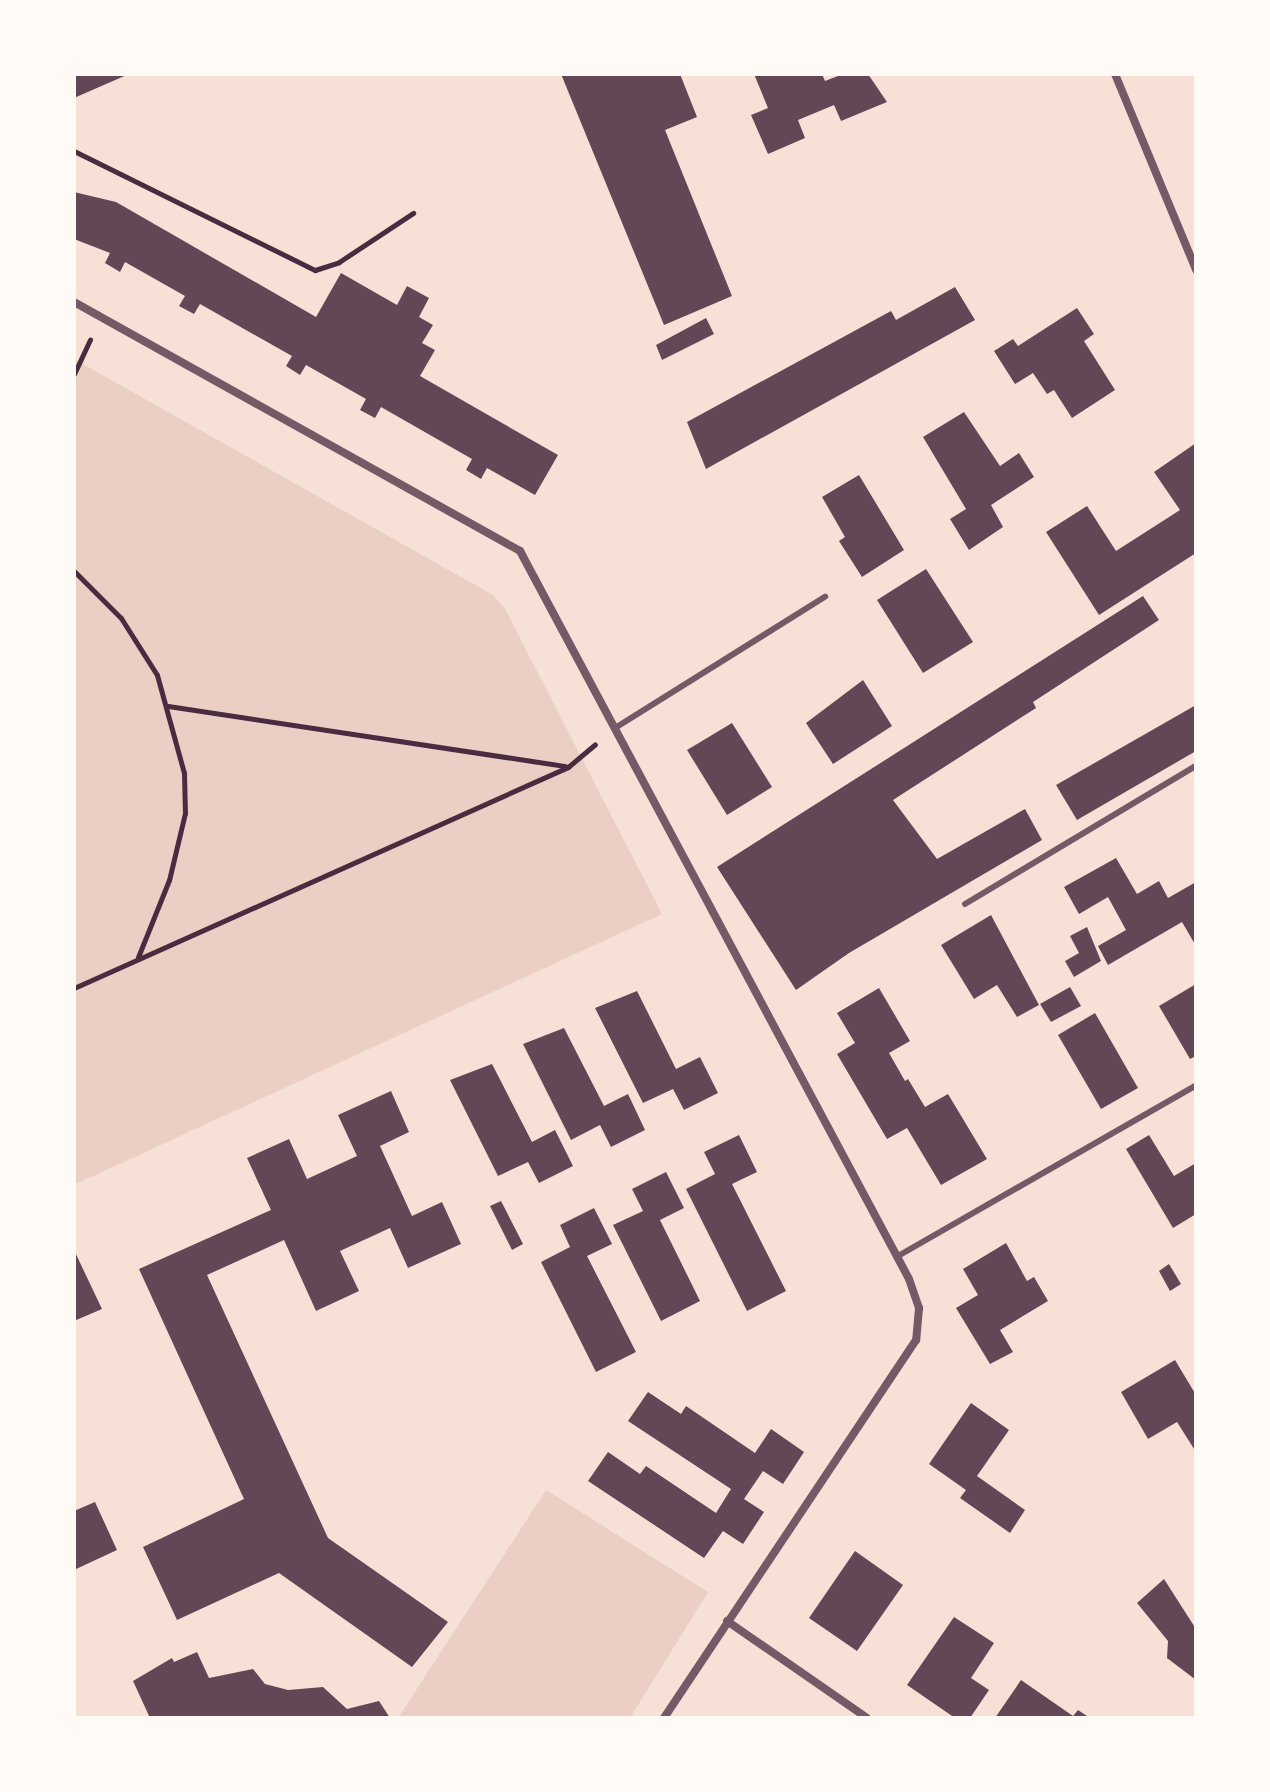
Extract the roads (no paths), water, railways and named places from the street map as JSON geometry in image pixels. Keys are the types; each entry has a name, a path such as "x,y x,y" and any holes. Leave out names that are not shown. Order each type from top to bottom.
{"street":[{"path":"1115,74 1196,270"},
{"path":"74,302 520,551 898,1256 919,1308 916,1340 664,1718"},
{"path":"727,1621 867,1718"}],"lane":[{"path":"615,728 825,597"},
{"path":"965,904 1196,766"},
{"path":"898,1256 1196,1085"}]}
